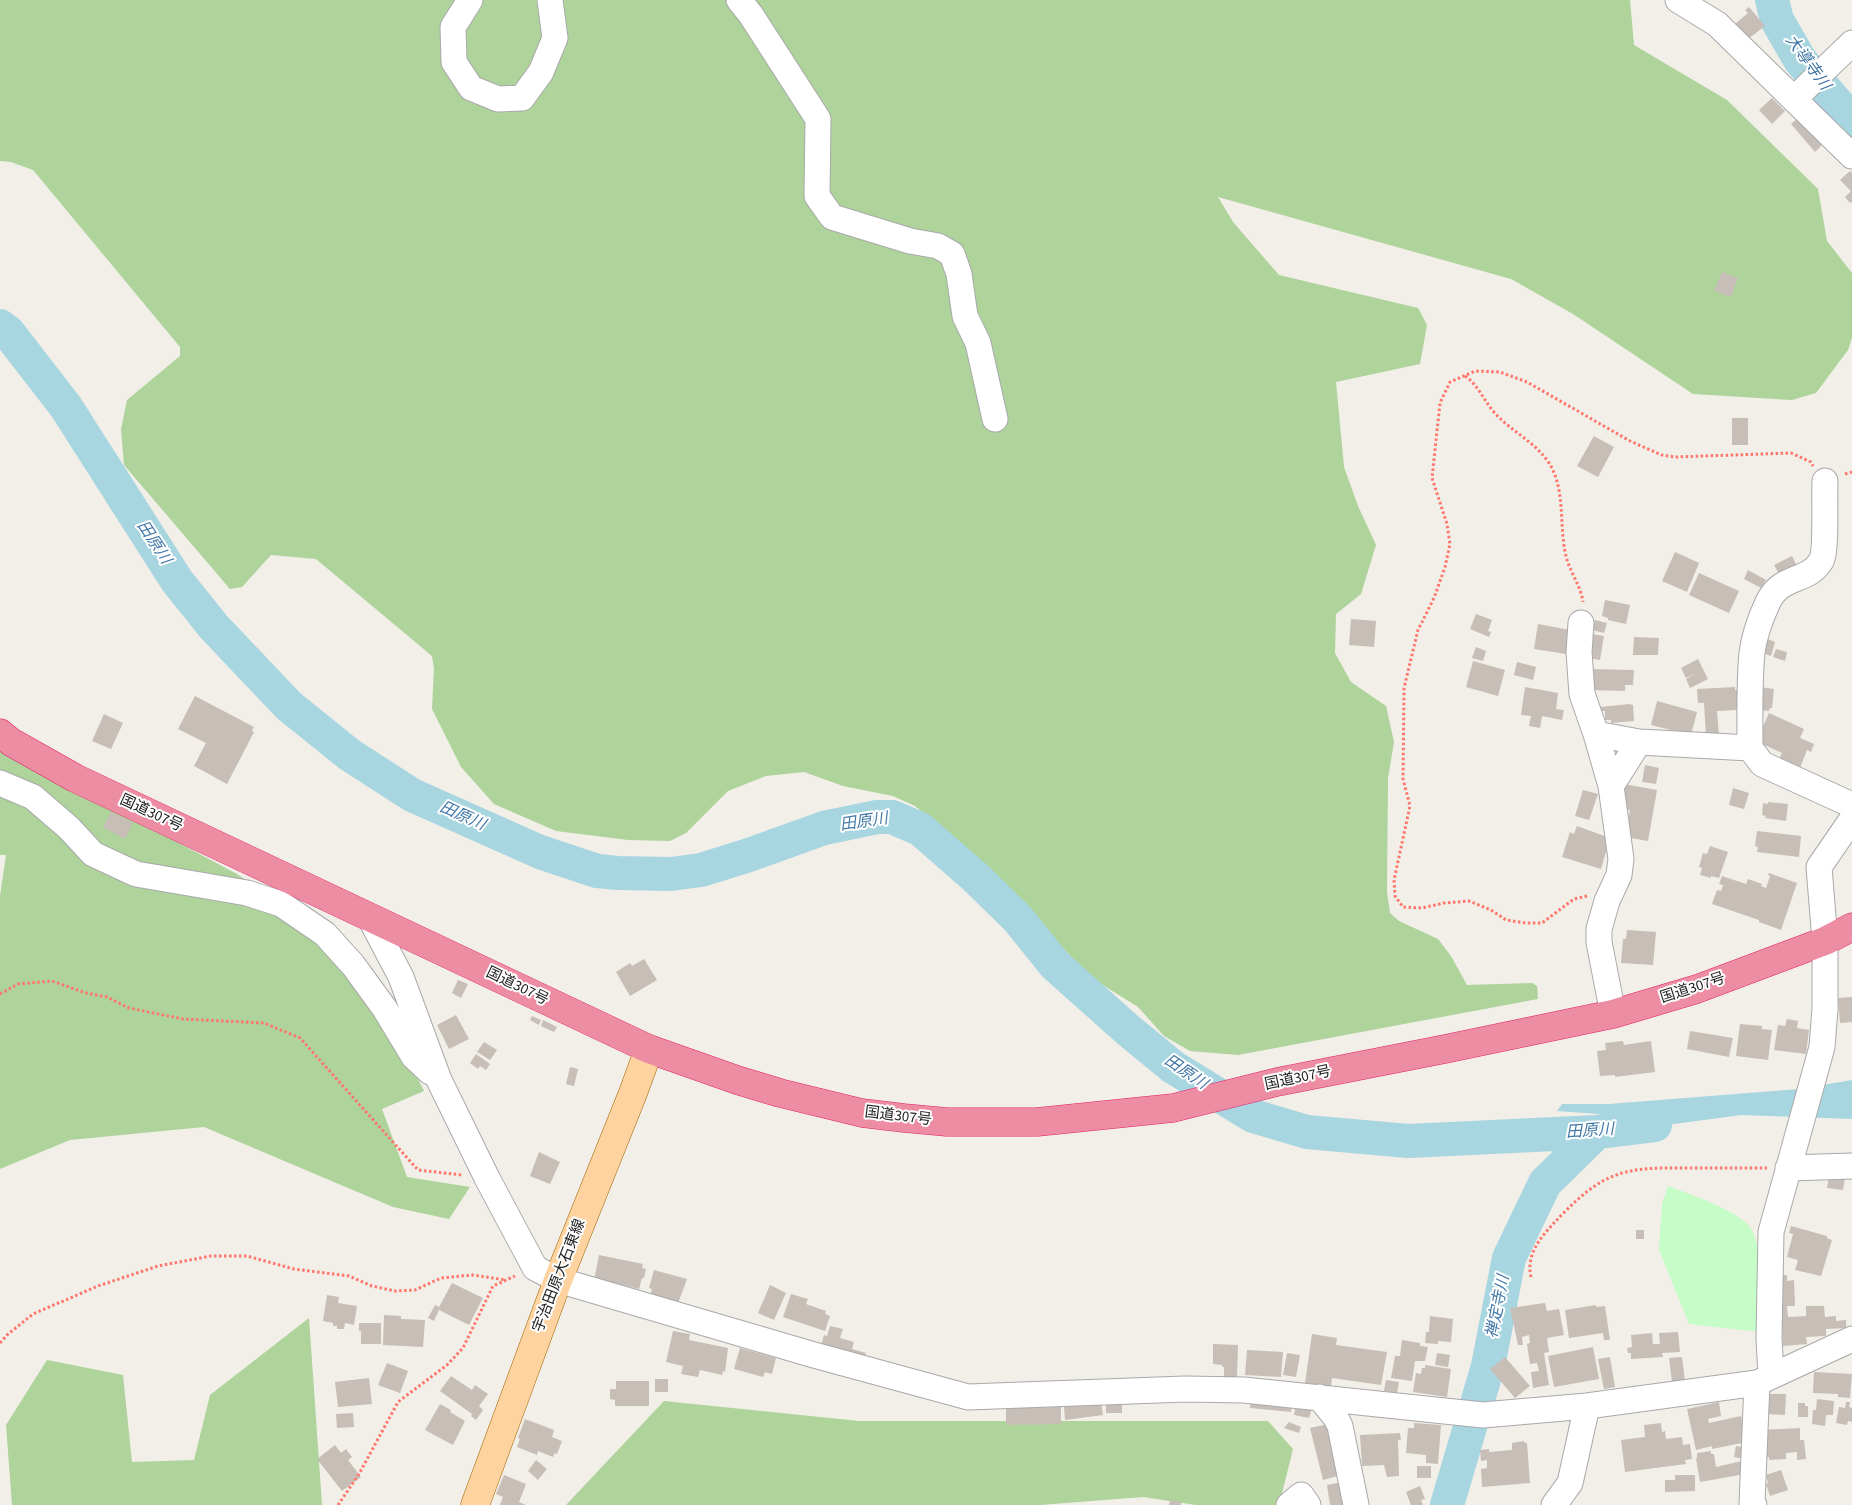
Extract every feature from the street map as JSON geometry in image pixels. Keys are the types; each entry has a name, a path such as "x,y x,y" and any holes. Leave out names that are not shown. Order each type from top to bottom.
{"highway":[{"name":"国道307号","path":"0,733 11,742 75,778 649,1049 780,1093 862,1113 904,1118 947,1122 1028,1122 1173,1108 1277,1082 1455,1048 1613,1014 1697,990 1825,941 1852,927"}],"main road":[{"name":"宇治田原大石東線","path":"475,1505 546,1274 649,1049"}],"street":[{"path":"470,0 453,27 454,62 472,88 498,99 522,98 541,72 555,38 550,0"},
{"path":"739,0 751,15 818,119 817,196 832,217 910,241 938,246 952,254 959,274 965,316 978,343 995,419"},
{"path":"1678,0 1718,24 1798,96 1852,156"},
{"path":"1798,96 1852,43"},
{"path":"1825,481 1825,549 1821,561 1808,574 1777,587 1768,601 1756,634 1752,653 1750,748 1762,764 1852,805"},
{"path":"1581,623 1579,652 1582,694 1611,786 1620,859 1619,875 1607,901 1599,929 1599,942 1613,1014"},
{"path":"1596,734 1639,742 1750,748"},
{"path":"1611,786 1639,742"},
{"path":"0,783 33,797 68,828 93,854 136,874 247,893 264,898 280,904 325,934 353,965 385,1008 414,1057 438,1080"},
{"path":"1754,1505 1752,1503 1769,1338 1771,1232 1822,1047 1825,1009 1825,941 1819,867 1852,819"},
{"path":"370,918 401,977 438,1080 487,1178 546,1274 814,1356 968,1397 1185,1389 1244,1390 1483,1415 1587,1406 1764,1379 1852,1338"},
{"path":"1789,1165 1852,1166"},
{"path":"1814,1356 1852,1360"},
{"path":"1319,1397 1340,1426 1356,1505"},
{"path":"1554,1505 1570,1483 1587,1406"},
{"path":"1289,1505 1302,1495 1308,1505"}],"path":[{"path":"1607,901 1591,896 1574,899 1542,923 1526,923 1506,920 1491,910 1469,901 1444,903 1422,908 1403,907 1395,896 1394,880 1410,806 1403,779 1404,688 1418,630 1434,598 1445,567 1450,544 1447,524 1432,478 1440,403 1450,382 1475,371 1500,372 1527,382 1630,441 1662,455 1675,457 1791,453 1811,462 1825,481"},
{"path":"1464,376 1477,386 1492,410 1531,443 1547,460 1555,476 1567,556 1582,595 1581,623"},
{"path":"0,994 18,984 52,981 86,994 107,997 129,1008 183,1019 264,1023 300,1038 418,1170 487,1178"},
{"path":"1530,1277 1528,1267 1530,1255 1544,1233 1571,1205 1596,1186 1618,1174 1645,1168 1789,1165"},
{"path":"0,1343 33,1314 98,1286 158,1266 211,1256 247,1256 294,1269 349,1276 372,1286 395,1291 416,1290 441,1278 465,1275 506,1280"},
{"path":"338,1505 359,1474 398,1402 447,1365 463,1348 493,1286 506,1280 546,1274"}],"green space":[{"path":"0,0 1630,0 1634,45 1727,100 1818,189 1827,241 1852,273 1852,338 1848,350 1816,393 1792,400 1693,394 1573,314 1511,279 1218,197 1233,222 1279,275 1418,308 1427,325 1420,364 1336,382 1344,467 1358,506 1376,545 1361,594 1336,614 1335,653 1351,682 1386,706 1394,742 1388,778 1387,892 1390,913 1399,921 1438,939 1451,956 1467,985 1532,983 1537,986 1538,999 1238,1055 1190,1051 1164,1036 1138,1007 1090,977 983,862 915,806 893,796 843,786 804,772 766,776 728,791 686,833 670,841 628,840 556,831 494,804 461,767 432,709 434,668 432,656 316,559 271,555 242,587 230,589 124,465 121,429 127,400 180,356 180,347 33,170 11,162 0,161"},
{"path":"0,747 237,874 355,953 424,1091 382,1109 407,1177 470,1187 449,1219 393,1207 204,1127 70,1140 0,1169 0,896 6,855 0,855"},
{"path":"1668,1186 1701,1198 1726,1210 1737,1216 1752,1230 1759,1264 1761,1332 1689,1324 1659,1250 1662,1204"},
{"path":"309,1318 322,1505 12,1505 6,1425 47,1360 123,1375 132,1462 194,1460 210,1395"},
{"path":"664,1401 859,1421 1268,1421 1293,1449 1279,1505 1196,1505 1143,1497 1040,1505 566,1505"}],"water":[{"path":"1852,1080 1852,1119 1742,1115 1666,1125 1593,1150 1618,1122 1613,1115 1557,1111 1562,1104 1609,1104 1799,1089"}],"building":[{"path":"1749,7 1765,26 1748,39 1735,24 1748,13 1745,10"},
{"path":"1772,98 1785,111 1772,124 1759,110"},
{"path":"1798,118 1822,145 1815,152 1791,124"},
{"path":"1850,171 1852,173 1852,202 1850,203 1845,197 1851,191 1840,180"},
{"path":"1722,272 1738,278 1731,297 1714,291"},
{"path":"1732,418 1748,418 1748,445 1732,445"},
{"path":"1594,436 1614,447 1598,477 1577,466"},
{"path":"1675,552 1699,563 1687,592 1662,581"},
{"path":"1792,556 1796,564 1779,574 1774,565"},
{"path":"1748,570 1766,580 1761,588 1744,579"},
{"path":"1699,573 1739,591 1729,613 1689,595"},
{"path":"1605,600 1630,605 1626,624 1608,620 1608,618 1602,616"},
{"path":"1476,614 1492,620 1488,631 1491,632 1489,637 1470,629"},
{"path":"1351,619 1376,621 1374,647 1349,645"},
{"path":"1595,620 1607,623 1604,633 1592,630"},
{"path":"1538,624 1570,630 1566,654 1534,649"},
{"path":"1592,634 1604,636 1600,660 1588,658"},
{"path":"1634,637 1659,638 1658,655 1633,655"},
{"path":"1765,638 1775,642 1771,656 1760,652"},
{"path":"1476,647 1486,651 1483,661 1472,658"},
{"path":"1776,649 1787,652 1785,661 1773,657"},
{"path":"1698,659 1708,679 1690,688 1686,679 1696,673 1686,678 1681,668"},
{"path":"1473,661 1505,670 1498,696 1466,687"},
{"path":"1517,662 1536,667 1533,680 1514,675"},
{"path":"1591,669 1634,670 1633,685 1625,685 1625,691 1590,690"},
{"path":"1525,687 1558,693 1556,709 1564,710 1562,720 1542,716 1540,728 1529,726 1531,716 1521,715"},
{"path":"1735,687 1735,690 1741,689 1742,707 1737,707 1737,710 1717,711 1719,735 1706,736 1704,703 1698,703 1697,689"},
{"path":"1760,687 1774,689 1772,708 1769,711 1760,710"},
{"path":"195,696 254,727 252,731 254,732 227,784 194,766 206,743 178,729"},
{"path":"1657,701 1697,712 1691,735 1651,725"},
{"path":"1633,705 1634,721 1611,723 1611,720 1605,720 1605,711 1601,711 1600,707"},
{"path":"1769,713 1804,729 1800,738 1814,744 1811,752 1807,750 1798,773 1777,764 1782,753 1760,743 1758,738"},
{"path":"104,714 123,723 111,749 92,741"},
{"path":"1645,765 1659,768 1656,784 1642,782"},
{"path":"1624,784 1657,790 1648,841 1625,837 1630,810 1620,808"},
{"path":"1733,788 1749,793 1744,809 1729,805"},
{"path":"1583,790 1598,794 1589,820 1575,816"},
{"path":"1768,802 1788,804 1786,821 1765,818 1766,816 1762,815 1763,803 1768,804"},
{"path":"111,812 133,823 125,839 103,827"},
{"path":"1577,826 1610,838 1601,869 1562,857 1570,832 1574,834"},
{"path":"1757,831 1801,836 1799,857 1757,852 1758,847 1755,846"},
{"path":"1710,846 1728,852 1719,878 1700,875 1702,868 1699,867 1703,853 1707,854"},
{"path":"1769,873 1797,883 1781,930 1759,922 1759,920 1712,904 1717,890 1721,891 1723,885 1719,884 1722,876 1746,884 1748,879 1762,884 1761,886 1766,888 1770,876 1768,875"},
{"path":"1627,930 1656,932 1653,965 1621,963 1623,939 1626,939"},
{"path":"644,959 657,980 630,996 616,972 630,963 632,966"},
{"path":"458,980 468,984 461,998 452,993"},
{"path":"1852,997 1852,1022 1840,1023 1838,998"},
{"path":"456,1015 469,1039 449,1049 437,1025"},
{"path":"532,1016 541,1020 539,1025 530,1020"},
{"path":"1787,1019 1798,1021 1797,1028 1809,1030 1806,1054 1774,1050 1778,1025 1785,1026"},
{"path":"543,1020 557,1027 554,1032 541,1026"},
{"path":"1740,1024 1762,1026 1762,1029 1772,1030 1768,1060 1736,1056"},
{"path":"1690,1031 1733,1038 1729,1057 1687,1049"},
{"path":"1623,1041 1624,1045 1651,1041 1655,1072 1615,1077 1615,1075 1600,1076 1597,1051 1606,1050 1605,1043"},
{"path":"484,1042 497,1050 490,1060 477,1052"},
{"path":"476,1054 490,1064 486,1070 480,1066 478,1069 470,1063"},
{"path":"570,1067 578,1069 574,1086 566,1084"},
{"path":"539,1152 560,1162 550,1184 530,1176"},
{"path":"1829,1176 1845,1178 1843,1190 1827,1188"},
{"path":"1791,1226 1827,1236 1827,1238 1832,1240 1821,1276 1795,1270 1798,1260 1787,1257 1793,1234 1789,1233"},
{"path":"1636,1230 1644,1230 1644,1239 1636,1239"},
{"path":"599,1255 643,1264 642,1268 646,1269 639,1289 615,1283 614,1285 594,1281"},
{"path":"654,1270 687,1279 677,1306 650,1297 652,1289 649,1288"},
{"path":"1779,1275 1787,1275 1787,1281 1794,1280 1795,1306 1787,1306 1788,1317 1806,1316 1806,1306 1824,1306 1825,1317 1836,1316 1836,1321 1846,1320 1846,1328 1826,1329 1826,1336 1806,1337 1807,1344 1783,1346"},
{"path":"452,1283 483,1298 469,1325 439,1310 434,1321 428,1318 435,1305 439,1307"},
{"path":"770,1285 786,1293 774,1320 758,1313"},
{"path":"791,1294 808,1299 806,1304 826,1311 825,1314 830,1316 825,1331 783,1317"},
{"path":"327,1295 339,1297 338,1303 357,1306 354,1325 345,1323 344,1329 337,1329 337,1326 333,1326 333,1323 323,1321"},
{"path":"1545,1303 1547,1311 1559,1309 1564,1335 1547,1338 1549,1352 1544,1353 1549,1385 1533,1388 1531,1372 1539,1371 1537,1363 1530,1364 1527,1344 1530,1343 1529,1335 1522,1337 1523,1345 1518,1345 1510,1308"},
{"path":"1596,1305 1596,1307 1605,1306 1610,1340 1604,1340 1603,1333 1569,1338 1565,1310"},
{"path":"384,1315 401,1316 401,1319 425,1320 423,1347 383,1345"},
{"path":"1430,1316 1453,1319 1451,1342 1425,1343 1426,1332 1429,1332"},
{"path":"359,1323 381,1323 381,1344 361,1344"},
{"path":"830,1326 843,1329 840,1338 854,1342 852,1349 866,1353 864,1358 821,1346 824,1335 827,1336"},
{"path":"673,1331 690,1334 689,1340 728,1348 725,1372 723,1371 722,1375 700,1370 698,1377 681,1374 683,1366 666,1362"},
{"path":"1678,1332 1680,1352 1662,1353 1663,1357 1631,1359 1631,1353 1628,1353 1627,1348 1632,1347 1631,1335 1652,1333 1653,1344 1660,1344 1659,1333"},
{"path":"1312,1334 1337,1338 1336,1345 1387,1352 1381,1385 1332,1378 1331,1387 1305,1383"},
{"path":"1402,1340 1420,1343 1420,1346 1428,1347 1425,1361 1415,1361 1412,1381 1391,1378 1395,1356 1400,1356"},
{"path":"1213,1344 1238,1345 1237,1378 1224,1378 1224,1367 1213,1364"},
{"path":"1593,1347 1599,1379 1554,1387 1548,1356"},
{"path":"740,1348 776,1358 772,1374 765,1372 763,1377 734,1369"},
{"path":"1247,1350 1283,1352 1281,1377 1245,1375"},
{"path":"1287,1353 1300,1355 1296,1377 1283,1375"},
{"path":"1437,1353 1450,1355 1448,1367 1435,1365"},
{"path":"1505,1357 1530,1386 1515,1398 1490,1369"},
{"path":"1610,1357 1615,1387 1604,1389 1598,1359"},
{"path":"1682,1357 1685,1381 1672,1382 1669,1358"},
{"path":"387,1363 408,1371 400,1393 378,1385"},
{"path":"1425,1365 1451,1369 1447,1397 1413,1392 1416,1373 1421,1374 1422,1368 1425,1368"},
{"path":"1814,1372 1852,1374 1850,1398 1838,1397 1838,1394 1813,1393"},
{"path":"451,1376 472,1390 475,1385 488,1394 479,1406 483,1410 476,1420 471,1416 472,1414 440,1391"},
{"path":"369,1378 372,1404 338,1407 335,1382"},
{"path":"655,1379 668,1379 668,1392 655,1392"},
{"path":"1386,1380 1399,1382 1397,1393 1384,1391"},
{"path":"616,1381 649,1381 649,1406 615,1406 615,1400 610,1399 610,1389 616,1389"},
{"path":"1767,1394 1786,1394 1785,1415 1766,1414"},
{"path":"1817,1399 1834,1401 1833,1415 1826,1415 1825,1426 1812,1424 1813,1410 1816,1410"},
{"path":"1251,1400 1292,1404 1291,1412 1250,1408"},
{"path":"1101,1402 1103,1415 1065,1420 1064,1407"},
{"path":"1719,1402 1721,1416 1708,1419 1709,1423 1741,1416 1747,1442 1696,1450 1687,1409"},
{"path":"1846,1402 1850,1402 1849,1407 1852,1408 1852,1422 1848,1421 1847,1425 1836,1423 1839,1407 1845,1408"},
{"path":"1798,1403 1805,1403 1805,1406 1808,1406 1808,1417 1798,1417"},
{"path":"440,1404 465,1421 453,1445 425,1430"},
{"path":"1106,1404 1122,1404 1122,1413 1106,1413"},
{"path":"1296,1405 1312,1408 1309,1418 1294,1415"},
{"path":"1061,1407 1061,1424 1006,1425 1006,1408"},
{"path":"353,1413 354,1427 337,1428 336,1414"},
{"path":"525,1419 554,1430 552,1437 562,1441 557,1454 555,1453 553,1457 538,1451 537,1455 517,1447 520,1439 518,1438"},
{"path":"1289,1422 1301,1427 1299,1433 1284,1428"},
{"path":"1414,1423 1441,1425 1438,1464 1426,1463 1426,1455 1406,1453 1408,1428 1414,1428"},
{"path":"1661,1423 1662,1432 1665,1431 1666,1439 1682,1437 1683,1445 1690,1444 1692,1459 1685,1460 1686,1464 1625,1472 1621,1440 1645,1437 1644,1425"},
{"path":"1328,1424 1341,1475 1323,1480 1310,1428"},
{"path":"1800,1428 1800,1440 1804,1440 1806,1459 1797,1460 1797,1452 1786,1453 1786,1459 1769,1460 1769,1457 1764,1457 1762,1430"},
{"path":"1400,1433 1401,1440 1398,1440 1399,1476 1387,1477 1384,1465 1362,1466 1360,1435"},
{"path":"1524,1441 1527,1443 1530,1483 1482,1487 1481,1469 1487,1468 1487,1460 1481,1461 1480,1450 1489,1449 1489,1452 1512,1450 1512,1443"},
{"path":"335,1445 341,1453 346,1449 352,1457 348,1460 361,1477 342,1491 317,1459"},
{"path":"1736,1446 1747,1448 1745,1459 1734,1457"},
{"path":"1711,1451 1711,1454 1714,1454 1716,1467 1742,1461 1745,1474 1700,1482 1696,1458 1697,1453"},
{"path":"536,1460 547,1469 538,1480 528,1471"},
{"path":"1417,1466 1431,1466 1431,1478 1417,1478"},
{"path":"1781,1470 1788,1490 1770,1496 1766,1484 1768,1483 1766,1475"},
{"path":"504,1475 526,1484 519,1502 526,1505 500,1505 503,1497 496,1494"},
{"path":"1675,1475 1695,1475 1695,1491 1665,1492 1665,1480 1675,1480"},
{"path":"1342,1482 1346,1505 1330,1505 1327,1485"},
{"path":"1420,1486 1425,1499 1421,1500 1423,1505 1411,1505 1406,1492"},
{"path":"1170,1500 1181,1502 1181,1505 1169,1505"}],"waterway":[{"name":"大導寺川","path":"1772,0 1777,20 1800,60 1852,121"},
{"name":"田原川","path":"0,326 8,332 66,407 177,581 214,627 289,706 350,755 412,795 540,852 597,871 618,873 671,874 701,870 824,828 877,817 892,817 920,829 975,877 1018,919 1055,965 1128,1030 1173,1067 1253,1116 1307,1132 1408,1141 1597,1132 1655,1125"},
{"name":"禅定寺川","path":"1447,1505 1488,1366 1509,1258 1545,1183 1597,1132"}]}
